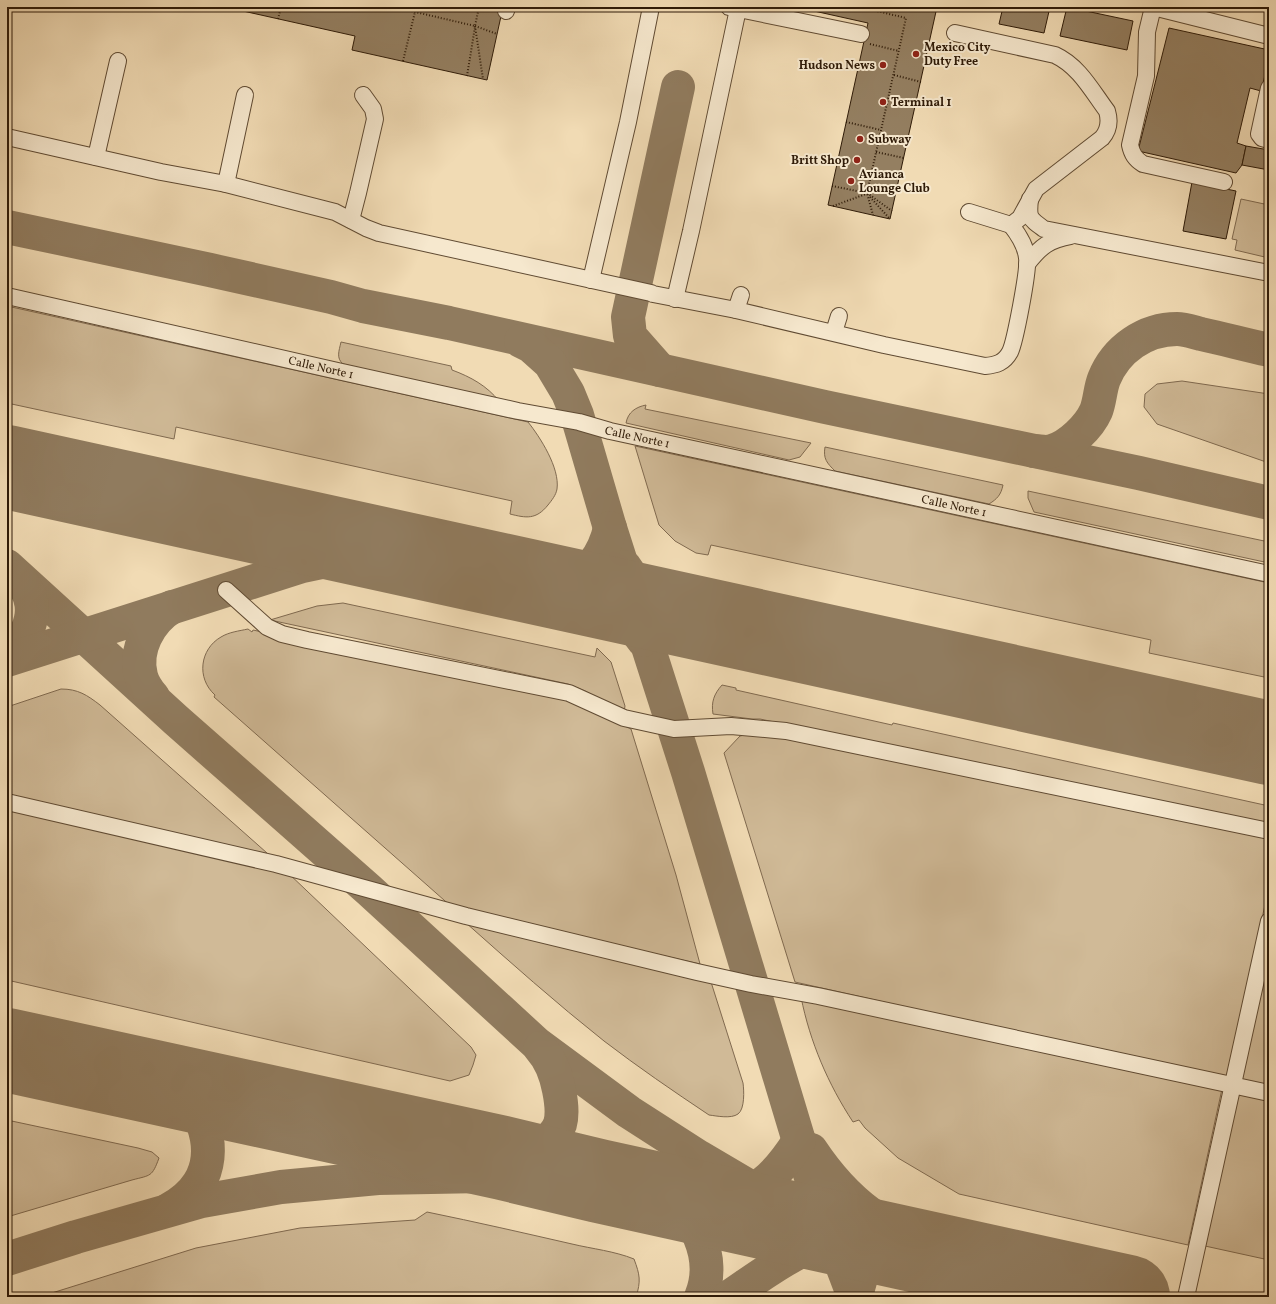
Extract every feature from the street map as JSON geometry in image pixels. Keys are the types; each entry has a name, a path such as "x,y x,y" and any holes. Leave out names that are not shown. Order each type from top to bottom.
{"street":[{"path":"591,280 628,122 651,7"},
{"path":"1224,182 1143,164 1138,161 1132,152 1130,145 1146,76 1147,32 1153,7 1269,36"},
{"path":"675,299 691,231 733,8 862,38"},
{"path":"955,33 1055,56 1066,60 1076,68 1108,111 1109,125 1106,134 1036,189 1020,218 1011,225"},
{"path":"96,157 118,61"},
{"path":"1269,88 1260,134 1262,138 1269,140"},
{"path":"226,184 245,95"},
{"path":"351,220 375,119 373,109 363,95"},
{"path":"7,137 161,172 226,184 335,212 366,228 379,232 675,299 739,302 834,332 919,353 985,366 997,365 1010,351 1020,308 1027,264 1027,254 1011,225 969,212"},
{"path":"1030,199 1028,213 1032,221 1044,229 1269,273"},
{"path":"1027,264 1048,243 1055,239 1074,235"},
{"name":"Calle Norte 1","path":"7,296 518,411 579,422 610,431 1269,574"},
{"path":"834,332 839,316"},
{"path":"226,590 267,627 282,634 569,693 624,718 674,729 731,726 786,731 1269,831"},
{"path":"7,802 276,864 466,916 697,972 751,984 818,996 1269,1093"},
{"path":"1186,1297 1269,921"}],"path":[{"path":"278,19 281,7"},
{"path":"394,7 475,26 497,34"},
{"path":"466,76 479,7"},
{"path":"860,7 906,18 867,194 873,215"},
{"path":"403,61 415,12"},
{"path":"475,26 483,80"},
{"path":"862,38 899,51"},
{"path":"894,75 921,82"},
{"path":"846,122 881,130"},
{"path":"876,152 904,158"},
{"path":"832,186 867,194 892,211"},
{"path":"833,206 867,194"},
{"path":"867,194 890,219"}],"shaded area":[{"path":"1241,199 1269,205 1269,258 1235,250 1237,240 1232,239"},
{"path":"7,306 528,422 548,453 555,472 557,489 554,497 544,510 530,517 526,517 510,514 512,501 176,427 174,439 7,403"},
{"path":"341,342 451,366 452,370 484,386 499,401 343,364 339,359"},
{"path":"1182,381 1269,394 1269,463 1157,424 1144,407 1145,394 1157,384"},
{"path":"646,405 645,409 811,443 800,457 789,460 626,423 633,411"},
{"path":"635,446 1269,583 1269,678 1149,653 1151,640 711,545 708,555 696,553 675,541 659,525"},
{"path":"825,447 1003,485 998,496 989,504 835,471 826,460"},
{"path":"1028,491 1269,542 1269,563 1034,512 1028,498"},
{"path":"343,603 595,657 597,648 611,662 625,706 624,712 585,691 568,684 270,620 317,606"},
{"path":"248,629 252,632 253,630 572,700 631,729 676,875 700,964 453,908 214,697 215,695 209,688 203,672 205,656 214,642 224,635"},
{"path":"722,685 736,688 736,690 892,725 893,723 1269,806 1269,826 760,719 713,714 712,706 714,698"},
{"path":"61,689 82,693 100,705 267,853 257,855 7,795 7,707"},
{"path":"749,734 776,736 1269,837 1269,887 1226,1079 795,982 724,753 740,736"},
{"path":"7,806 286,871 471,1047 476,1055 469,1075 450,1081 7,980"},
{"path":"465,922 711,982 743,1083 744,1099 740,1112 735,1116 724,1117 709,1115 669,1088 586,1027"},
{"path":"1269,950 1269,1087 1240,1080"},
{"path":"801,997 1222,1089 1188,1245 959,1194 898,1158 865,1128 859,1120 853,1122 844,1108 821,1062 809,1030"},
{"path":"1238,1092 1269,1098 1269,1260 1205,1246"},
{"path":"7,1120 138,1148 152,1152 159,1158 152,1172 147,1176 7,1217"},
{"path":"427,1212 611,1252 634,1259 638,1269 639,1278 639,1287 636,1297 39,1297 196,1248 300,1228 415,1220"}],"building":[{"path":"225,7 503,7 487,80 352,50 355,36"},
{"name":"Terminal 1","path":"796,7 937,7 890,219 828,205 868,23"},
{"path":"1003,7 1050,7 1044,33 999,24"},
{"path":"1067,7 1133,21 1127,50 1060,36"},
{"path":"1169,28 1269,50 1268,63 1261,91 1250,88 1237,143 1246,146 1242,165 1236,173 1138,151"},
{"path":"1246,146 1269,150 1269,170 1242,165"},
{"path":"1192,182 1236,191 1226,239 1183,231"}],"taxiway":[{"path":"660,370 630,336 628,317 678,87"},
{"path":"7,227 210,270 331,297 363,306 449,323 825,407 1139,473 1269,503"},
{"path":"1034,451 1047,452 1058,449 1078,435 1089,423 1096,411 1104,379 1109,368 1124,350 1143,337 1165,330 1180,329 1269,350"},
{"path":"521,341 531,346 550,363 568,393 577,415 610,528 688,772 799,1141 829,1231 854,1297"},
{"path":"544,585 560,586 572,582 588,571 600,555 608,537 610,528"},
{"path":"7,660 302,566 345,557 380,555 416,556"},
{"path":"7,566 176,720 369,890 537,1044 629,1112 699,1157 755,1190 825,1219 866,1239"},
{"path":"625,567 640,586 659,600 669,606 702,620"},
{"path":"7,656 23,638 32,614 32,606 29,595 18,577"},
{"path":"544,585 586,598 612,610 634,628 643,640"},
{"path":"153,697 143,682 141,676 139,666 142,646 145,637 156,620 172,607"},
{"path":"503,1158 536,1148 550,1138 556,1132 560,1124 560,1094 556,1078 550,1062 540,1048"},
{"path":"158,1084 173,1088 184,1096 193,1106 200,1118 208,1144 205,1171 199,1183 186,1198 170,1209"},
{"path":"711,1205 740,1196 752,1191 762,1184 781,1166 799,1141"},
{"path":"811,1150 830,1176 852,1199 930,1254"},
{"path":"7,1259 76,1237 202,1201 281,1187 378,1178 540,1175 599,1181"},
{"path":"659,1194 672,1201 683,1212 693,1224 700,1237 706,1267 705,1282 701,1297"},
{"path":"729,1297 773,1267 805,1249 838,1239 855,1238"},
{"path":"857,1297 861,1278 871,1263 885,1253 904,1248"}],"runway":[{"path":"7,467 1269,743"},
{"path":"7,1050 503,1158 599,1181 1128,1297"}],"place":[{"name":"Mexico City Duty Free","path":"916,54"},
{"name":"Hudson News","path":"883,65"},
{"name":"Terminal 1","path":"883,102"},
{"name":"Subway","path":"860,139"},
{"name":"Britt Shop","path":"857,160"},
{"name":"Avianca Lounge Club","path":"851,181"}]}
